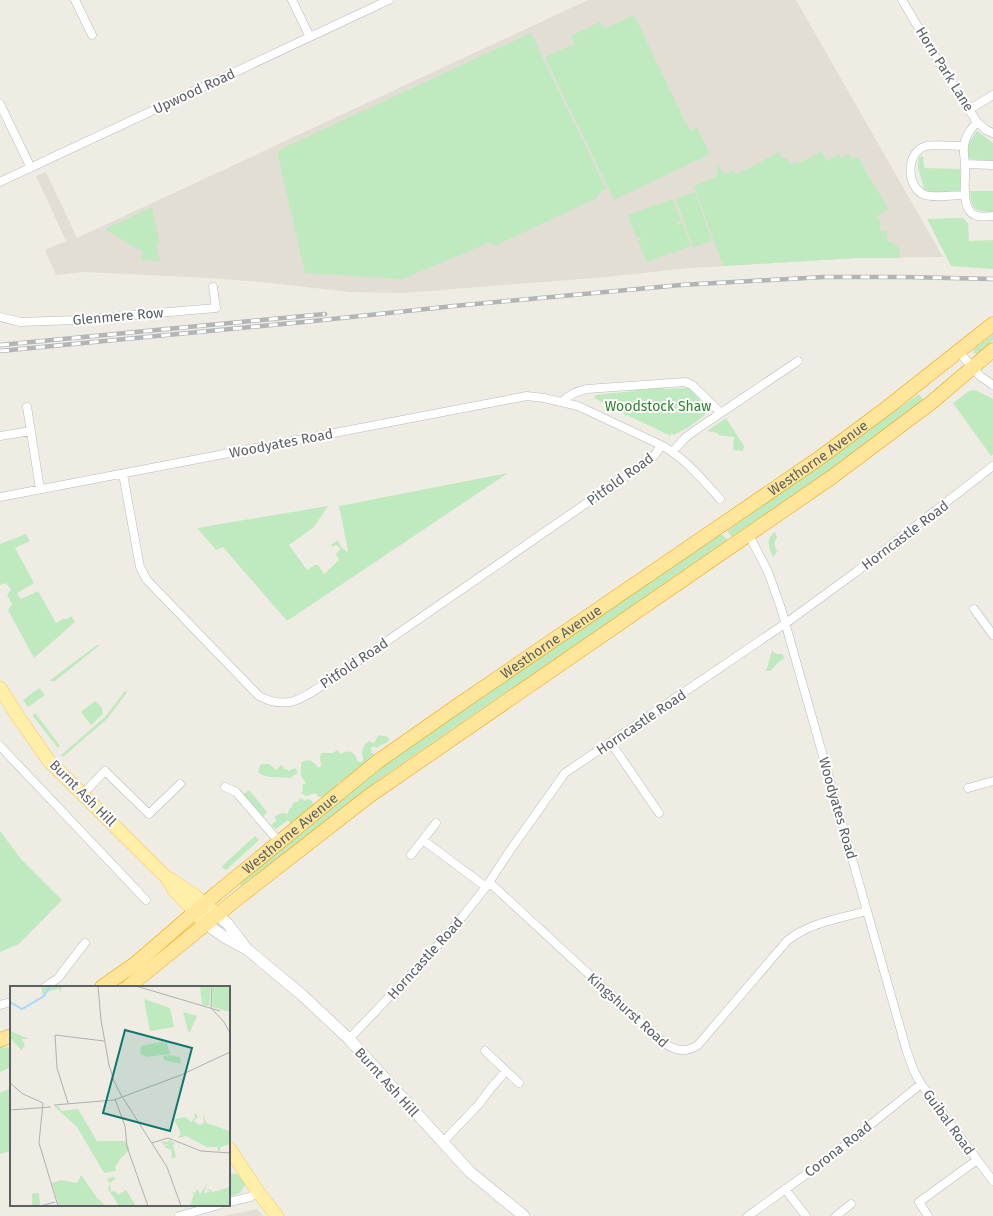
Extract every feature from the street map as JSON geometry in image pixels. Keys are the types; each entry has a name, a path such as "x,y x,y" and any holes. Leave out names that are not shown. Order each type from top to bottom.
{"highway":[{"name":"Westhorne Avenue","path":"128,982 200,908 377,762 818,459 959,352 993,324"},
{"name":"Westhorne Avenue","path":"128,982 218,915 369,796 749,535 869,450 932,402 993,350"},
{"path":"107,986 128,982"},
{"path":"0,1040 10,1036"}],"main road":[{"name":"Burnt Ash Hill","path":"0,688 4,703 49,761 167,878 184,887 200,908 206,924"},
{"name":"Burnt Ash Hill","path":"200,908 218,915"},
{"path":"230,1150 258,1192 277,1216"}],"street":[{"path":"75,0 92,35"},
{"path":"292,0 310,37"},
{"name":"Upwood Road","path":"0,182 389,0"},
{"name":"Horn Park Lane","path":"902,0 943,69 977,122 986,130 993,133"},
{"path":"970,109 993,95"},
{"path":"0,104 31,168"},
{"path":"977,122 968,133 964,146 965,195 968,209 974,215 983,217 993,216"},
{"path":"964,146 926,146 915,153 910,165 912,179 917,191 927,196 965,195"},
{"path":"965,164 993,165"},
{"name":"Glenmere Row","path":"0,317 20,322 76,320 216,308 213,287"},
{"path":"959,352 980,376 993,385"},
{"name":"Pitfold Road","path":"673,452 686,437 798,361"},
{"path":"563,401 567,396 576,391 587,389 684,382 692,385 721,413"},
{"name":"Woodyates Road","path":"0,497 40,488 122,474 527,396 563,401 578,406 597,413 661,445 673,452 689,465 720,499"},
{"path":"27,408 40,488"},
{"path":"0,436 31,431"},
{"name":"Pitfold Road","path":"122,474 140,567 147,580 259,696 269,701 281,704 297,700 335,677 620,480 647,463 655,456 661,445"},
{"name":"Horncastle Road","path":"349,1039 434,951 487,884 562,777 574,767 786,623 862,568 993,466"},
{"name":"Woodyates Road","path":"749,535 771,579 786,623 907,1052 914,1071 921,1084"},
{"path":"974,610 993,635"},
{"path":"611,743 659,813"},
{"name":"Burnt Ash Hill","path":"0,746 146,900"},
{"path":"83,794 105,771 149,814 180,784"},
{"path":"968,788 993,781"},
{"path":"225,787 236,792 280,843"},
{"path":"411,855 436,823"},
{"name":"Kingshurst Road","path":"423,840 487,884 658,1038 670,1048 680,1051 689,1050 698,1045 787,941 796,934 806,928 867,911"},
{"name":"Burnt Ash Hill","path":"218,915 228,924 248,950"},
{"name":"Burnt Ash Hill","path":"206,924 226,938 248,950 296,990 349,1039 470,1172 524,1216"},
{"path":"46,986 58,978 85,943"},
{"path":"0,1005 10,1002"},
{"path":"484,1051 519,1083"},
{"path":"442,1143 479,1104 506,1071"},
{"name":"Guibal Road","path":"921,1084 993,1181"},
{"name":"Corona Road","path":"752,1215 785,1189 829,1158 921,1084"},
{"name":"Guibal Road","path":"928,1216 919,1202 977,1160"},
{"path":"785,1189 806,1216"},
{"path":"230,1202 250,1197 258,1192"},
{"path":"836,1216 851,1204"},
{"path":"179,1216 215,1206"}],"shaded area":[{"path":"588,0 796,0 943,257 855,258 690,268 606,277 404,293 350,292 212,278 83,272 56,275 45,250 66,241 36,176 46,172 77,238"},
{"path":"257,1209 263,1216 224,1216"}],"green space":[{"path":"634,15 690,131 697,127 710,154 614,200 545,57 574,44 571,36 600,22 604,29"},
{"path":"531,33 606,189 600,192 597,198 496,245 488,243 403,279 305,273 278,156 279,150"},
{"path":"977,131 993,143 993,161 969,159 967,147"},
{"path":"822,151 827,161 839,154 841,158 849,154 852,160 858,157 888,209 877,216 880,221 880,231 886,231 888,242 893,243 899,248 900,258 855,258 723,266 694,186 716,177 718,164 724,174 733,170 736,175 779,152 784,159 787,158 791,165 797,162 798,164"},
{"path":"923,156 924,168 960,169 962,191 932,193 924,189 918,167 919,157"},
{"path":"970,191 993,191 993,212 982,211 975,208 971,202"},
{"path":"695,192 712,241 693,247 676,199"},
{"path":"673,199 681,221 677,223 678,225 683,223 691,246 646,262 638,240 641,239 640,237 636,238 628,215"},
{"path":"152,207 160,244 156,245 160,261 141,260 142,250 137,249 105,229"},
{"path":"963,218 968,223 969,241 993,240 993,269 951,266 927,219"},
{"path":"993,334 993,340 979,353 974,353 974,349"},
{"name":"Woodstock Shaw","path":"647,387 659,387 660,389 688,388 707,409 707,412 700,419 686,428 673,435 671,433 671,436 627,415 624,416 625,414 594,398 596,395 634,391 636,389 646,390"},
{"path":"972,390 993,399 993,454 991,456 953,403"},
{"path":"919,394 924,401 860,449 732,537 727,531"},
{"path":"726,418 744,446 743,451 733,450 734,437 718,435 718,433 707,431"},
{"path":"508,473 287,621 223,547 216,550 197,528 328,506 314,527 289,545 307,570 315,565 318,565 324,574 339,560 336,554 340,550 339,547 336,545 332,547 331,545 338,540 341,547 347,552 348,550 339,506"},
{"path":"775,532 777,537 774,543 777,552 773,557 769,547 769,540"},
{"path":"26,534 30,541 15,548 34,583 17,593 21,599 38,591 56,623 71,616 75,622 34,658 8,610 12,604 7,595 11,590 6,583 0,585 0,544"},
{"path":"721,534 728,540 381,778 241,886 238,882 376,771"},
{"path":"97,645 100,645 55,681 49,681"},
{"path":"772,651 777,654 783,654 784,659 771,671 766,671"},
{"path":"39,688 45,695 28,707 23,700"},
{"path":"125,691 127,692 108,718 63,757 61,755 105,717"},
{"path":"95,701 102,708 103,714 91,725 81,712"},
{"path":"34,713 60,746 58,748 33,716"},
{"path":"380,735 388,737 389,741 376,748 374,746 371,748 372,753 378,756 365,766 362,764 359,770 343,781 339,782 335,789 326,797 319,797 315,793 306,796 301,793 303,791 302,785 306,783 301,776 301,763 310,760 318,768 322,765 320,756 322,753 333,753 337,750 341,754 344,752 351,752 355,755 357,761 362,762 362,751 365,744 369,741 373,743 375,742 377,737"},
{"path":"269,764 276,770 281,765 288,771 295,768 298,772 291,778 270,777 262,775 258,772 260,765"},
{"path":"249,790 267,812 263,816 242,795"},
{"path":"300,798 304,801 307,799 311,800 315,806 291,824 288,820 276,829 271,825 277,820 275,819 275,816 282,813 288,814 293,803 299,801"},
{"path":"0,831 21,859 62,900 19,944 0,952"},
{"path":"255,836 259,840 226,870 221,867"},
{"path":"0,1045 10,1049 10,1067 0,1072"},
{"path":"10,1088 10,1151 0,1154 0,1093"},
{"path":"230,1173 240,1176 246,1184 240,1193 230,1197"}],"railway":[{"path":"0,351 681,285 824,277 993,279"},
{"path":"0,345 325,314"}]}
